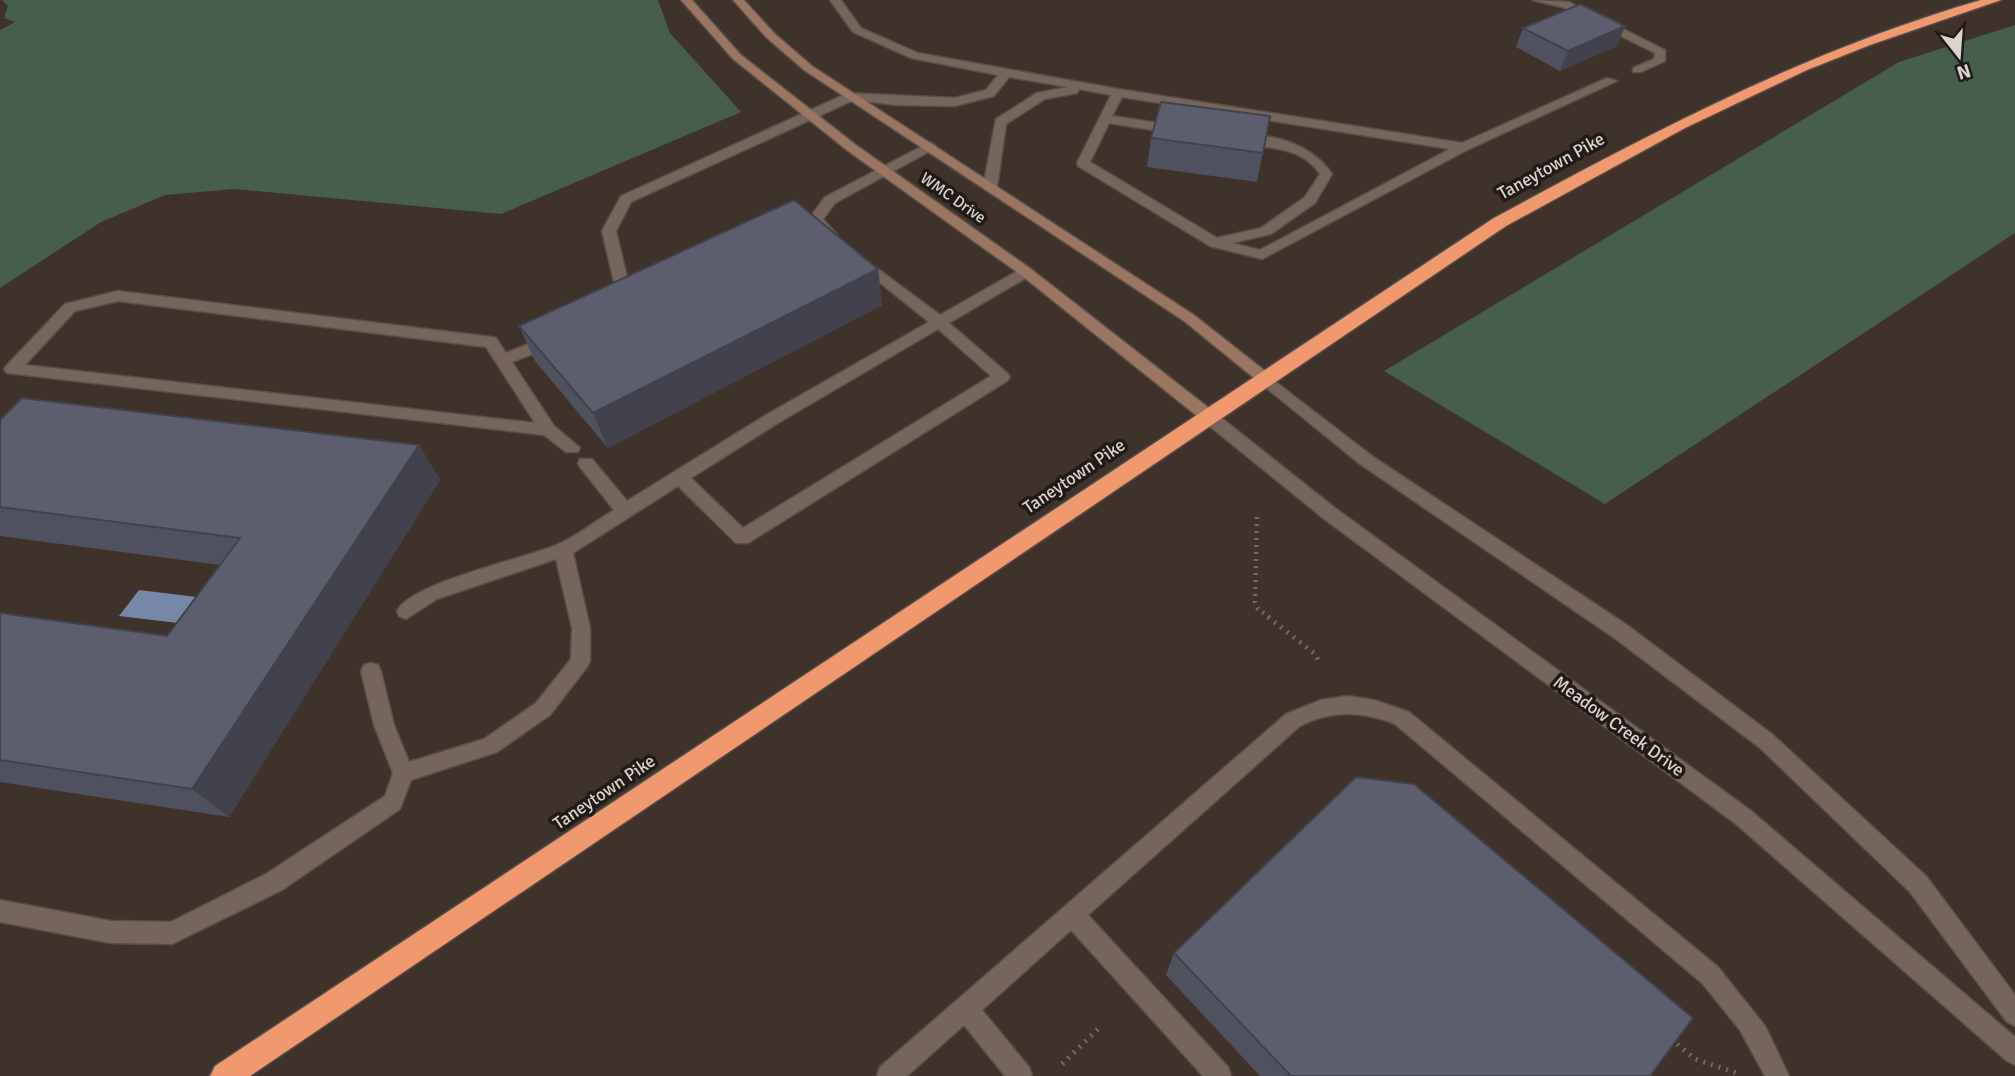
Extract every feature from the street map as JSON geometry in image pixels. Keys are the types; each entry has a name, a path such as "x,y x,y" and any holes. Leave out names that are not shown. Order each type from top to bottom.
{"highway":[{"name":"Taneytown Pike","path":"225,1076 1500,222 1705,111 1821,58 1880,36 1995,0"}],"main road":[{"name":"WMC Drive","path":"686,0 737,57 884,171 1026,272 1208,416"},
{"name":"WMC Drive","path":"738,0 771,36 808,68 1189,318 1264,378"}],"street":[{"path":"835,0 857,30 915,56 1087,88 1463,147"},
{"path":"1537,0 1565,2 1661,52 1659,61 1637,70"},
{"path":"610,309 622,286 610,231 626,200 852,96 896,101 955,102 990,93 1006,73"},
{"path":"1118,93 1083,163 1215,243 1262,255 1463,147 1611,81"},
{"path":"990,187 1000,122 1041,96 1087,88"},
{"path":"1105,119 1186,131"},
{"path":"1215,243 1266,231 1310,200 1326,174 1319,161 1296,147 1227,137"},
{"path":"680,477 742,538 1002,377 939,322 826,233 816,219 830,200 930,146"},
{"path":"406,611 431,594 563,550 772,419 1026,272"},
{"path":"548,430 12,369 71,307 118,296 491,342 548,430 572,448"},
{"path":"502,360 566,333"},
{"path":"1264,378 1366,460 1620,631 1766,741 1918,884 2015,1014"},
{"name":"Meadow Creek Drive","path":"1208,416 1329,513 1743,817 2015,1053"},
{"path":"586,463 625,511"},
{"path":"403,774 489,746 543,709 580,661 581,628 563,550"},
{"path":"0,911 111,932 172,933 274,882 393,802 403,774 384,724 371,671"},
{"path":"889,1076 1074,916 1293,720 1312,709 1331,704 1355,703 1380,708 1402,719 1426,737 1710,975 1742,1010 1767,1050 1777,1076"},
{"path":"1074,916 1219,1076"},
{"path":"966,1009 1020,1076"}],"path":[{"path":"1257,517 1255,602 1258,609 1315,654 1318,660"},
{"path":"1062,1064 1100,1027"},
{"path":"1663,1032 1695,1059 1746,1076"}],"green space":[{"path":"2,0 658,0 670,33 741,112 501,214 234,189 165,195 101,222 0,288 0,30 15,22 4,18 8,6"},
{"path":"2015,25 2015,233 1605,504 1384,371 1899,62"}],"water":[{"path":"139,590 197,597 178,623 119,616"}],"building":[{"path":"1580,4 1625,26 1568,51 1523,28"},
{"path":"1161,102 1270,116 1263,153 1151,138"},
{"path":"794,200 878,269 593,413 519,326"},
{"path":"22,398 419,445 192,789 0,760 0,613 167,636 240,538 0,507 0,420"},
{"path":"1356,777 1414,784 1693,1018 1650,1076 1291,1076 1174,953"}]}
